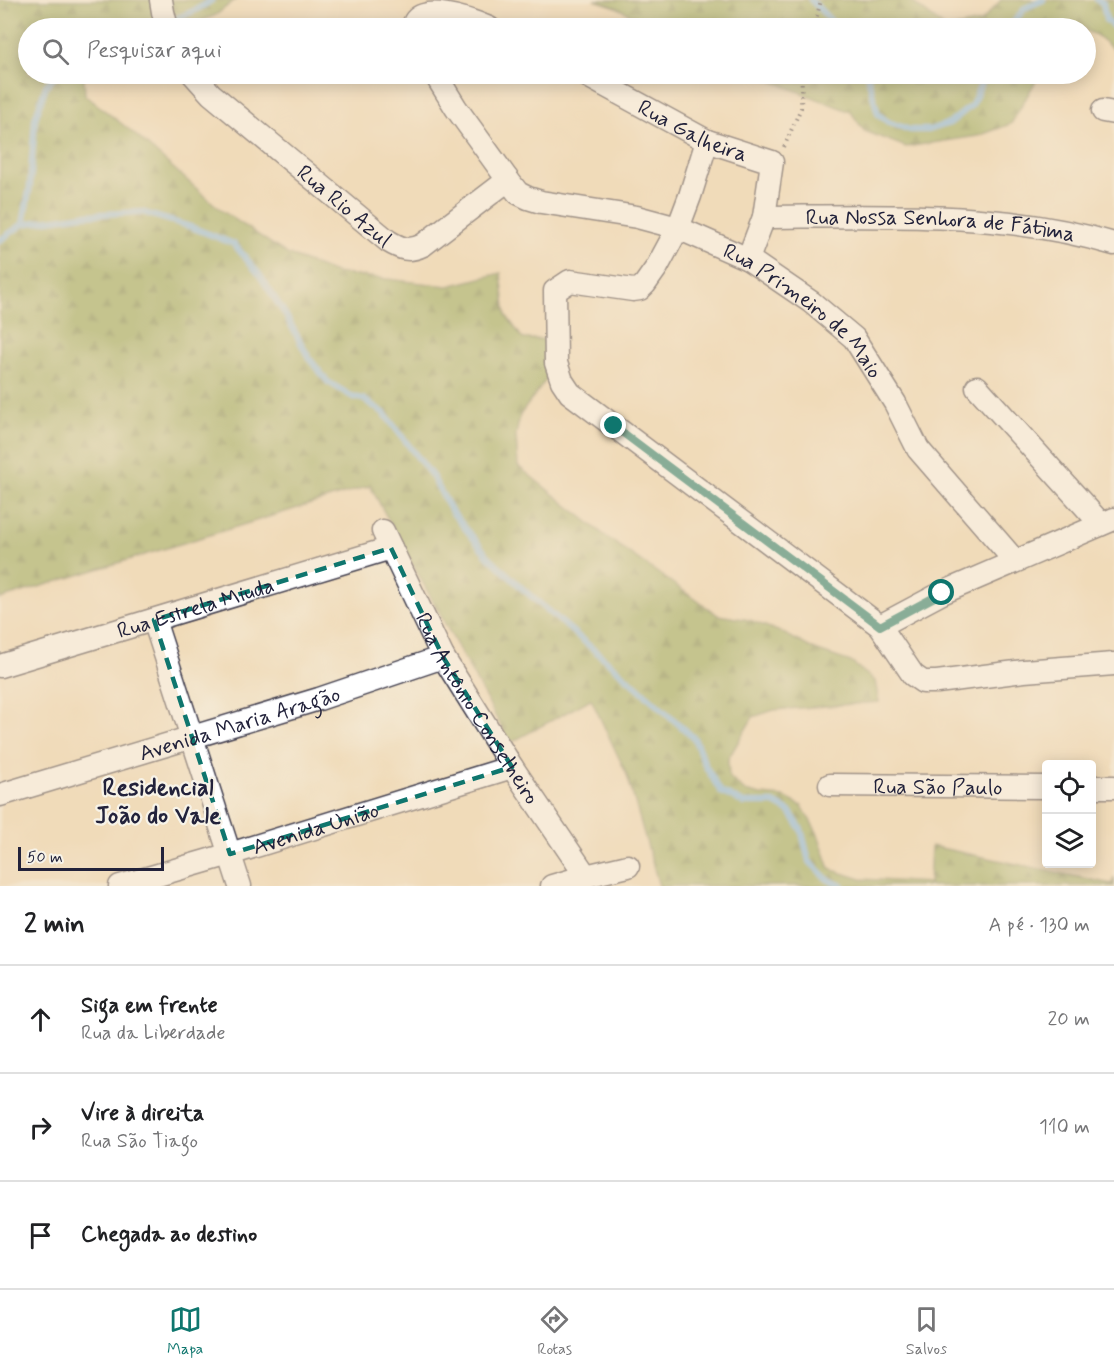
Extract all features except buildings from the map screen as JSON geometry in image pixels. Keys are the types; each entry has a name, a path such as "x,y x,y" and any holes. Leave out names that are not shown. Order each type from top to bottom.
{"street":[{"path":"416,18 421,12 429,10 467,18"},
{"name":"Rua Rio Azul","path":"202,84 211,94 400,249 416,249 423,245 507,180"},
{"path":"441,84 507,180"},
{"name":"Rua Galheira","path":"602,84 707,141 772,162 764,217 748,258"},
{"path":"707,141 678,228 657,267 640,289 622,289 570,281 555,291 556,363 562,381 570,393 880,626 913,675 923,682 1114,664"},
{"name":"Rua Primeiro de Maio","path":"507,180 518,193 534,200 637,216 678,228 748,258 811,302 854,338 895,403 918,450 1015,561"},
{"name":"Rua Nossa Senhora de Fátima","path":"764,217 877,216 973,219 1040,226 1114,244"},
{"path":"880,626 942,593 1108,521 977,387"},
{"name":"Rua Estrela Miuda","path":"0,666 154,620 387,539"},
{"name":"Rua Antônio Conselheiro","path":"387,539 443,657 512,767 586,876"},
{"path":"154,620 240,886"},
{"name":"Avenida Maria Aragão","path":"0,795 319,699 443,657"},
{"name":"Avenida União","path":"120,886 512,767"},
{"name":"Rua São Paulo","path":"830,785 1042,787"},
{"path":"1096,787 1114,787"},
{"path":"552,886 628,866"}],"path":[{"path":"817,18 822,0"},
{"name":"Rua Galheira","path":"772,162 783,149 801,108 802,84"}],"highlighted area":[{"path":"391,548 443,657 512,767 230,854 154,620"}],"green space":[{"path":"0,0 235,0 208,18 18,18 18,84 84,84 85,95 131,131 221,210 287,254 335,273 448,286 501,273 506,315 523,339 544,339 548,377 520,415 516,435 518,466 608,538 718,615 750,620 783,633 815,650 851,662 875,681 879,702 774,710 753,717 728,759 729,777 745,791 784,797 802,806 818,834 830,869 861,879 929,883 931,846 1112,884 1114,877 1114,886 659,886 627,775 591,699 510,743 370,486 0,599"},
{"path":"594,0 910,0 932,18 637,18 616,7"},
{"path":"1001,0 1114,0 1114,50 1096,35 1096,18 985,18"},
{"path":"779,84 1034,84 1011,124 978,136 906,147 864,131 851,112"}],"waterway":[{"path":"178,18 212,0"},
{"path":"811,0 828,18"},
{"path":"1017,18 1025,8 1043,0"},
{"path":"1097,0 1103,3 1106,20 1114,27"},
{"path":"0,240 23,224 30,186 35,119 48,84"},
{"path":"870,84 878,114 888,122 910,130 929,130 950,123 972,105 981,84"},
{"path":"23,224 83,215 142,212 191,227 234,244 259,274 285,314 309,358 328,382 353,397 363,399 384,413 432,476 452,512 488,556 694,738 706,767 721,792 744,803 774,803 790,812 801,829 809,861 827,879 842,886"}],"district":[{"name":"Residencial João do Vale","path":"158,801"}],"route":[{"path":"614,426 880,626 942,593"}]}
